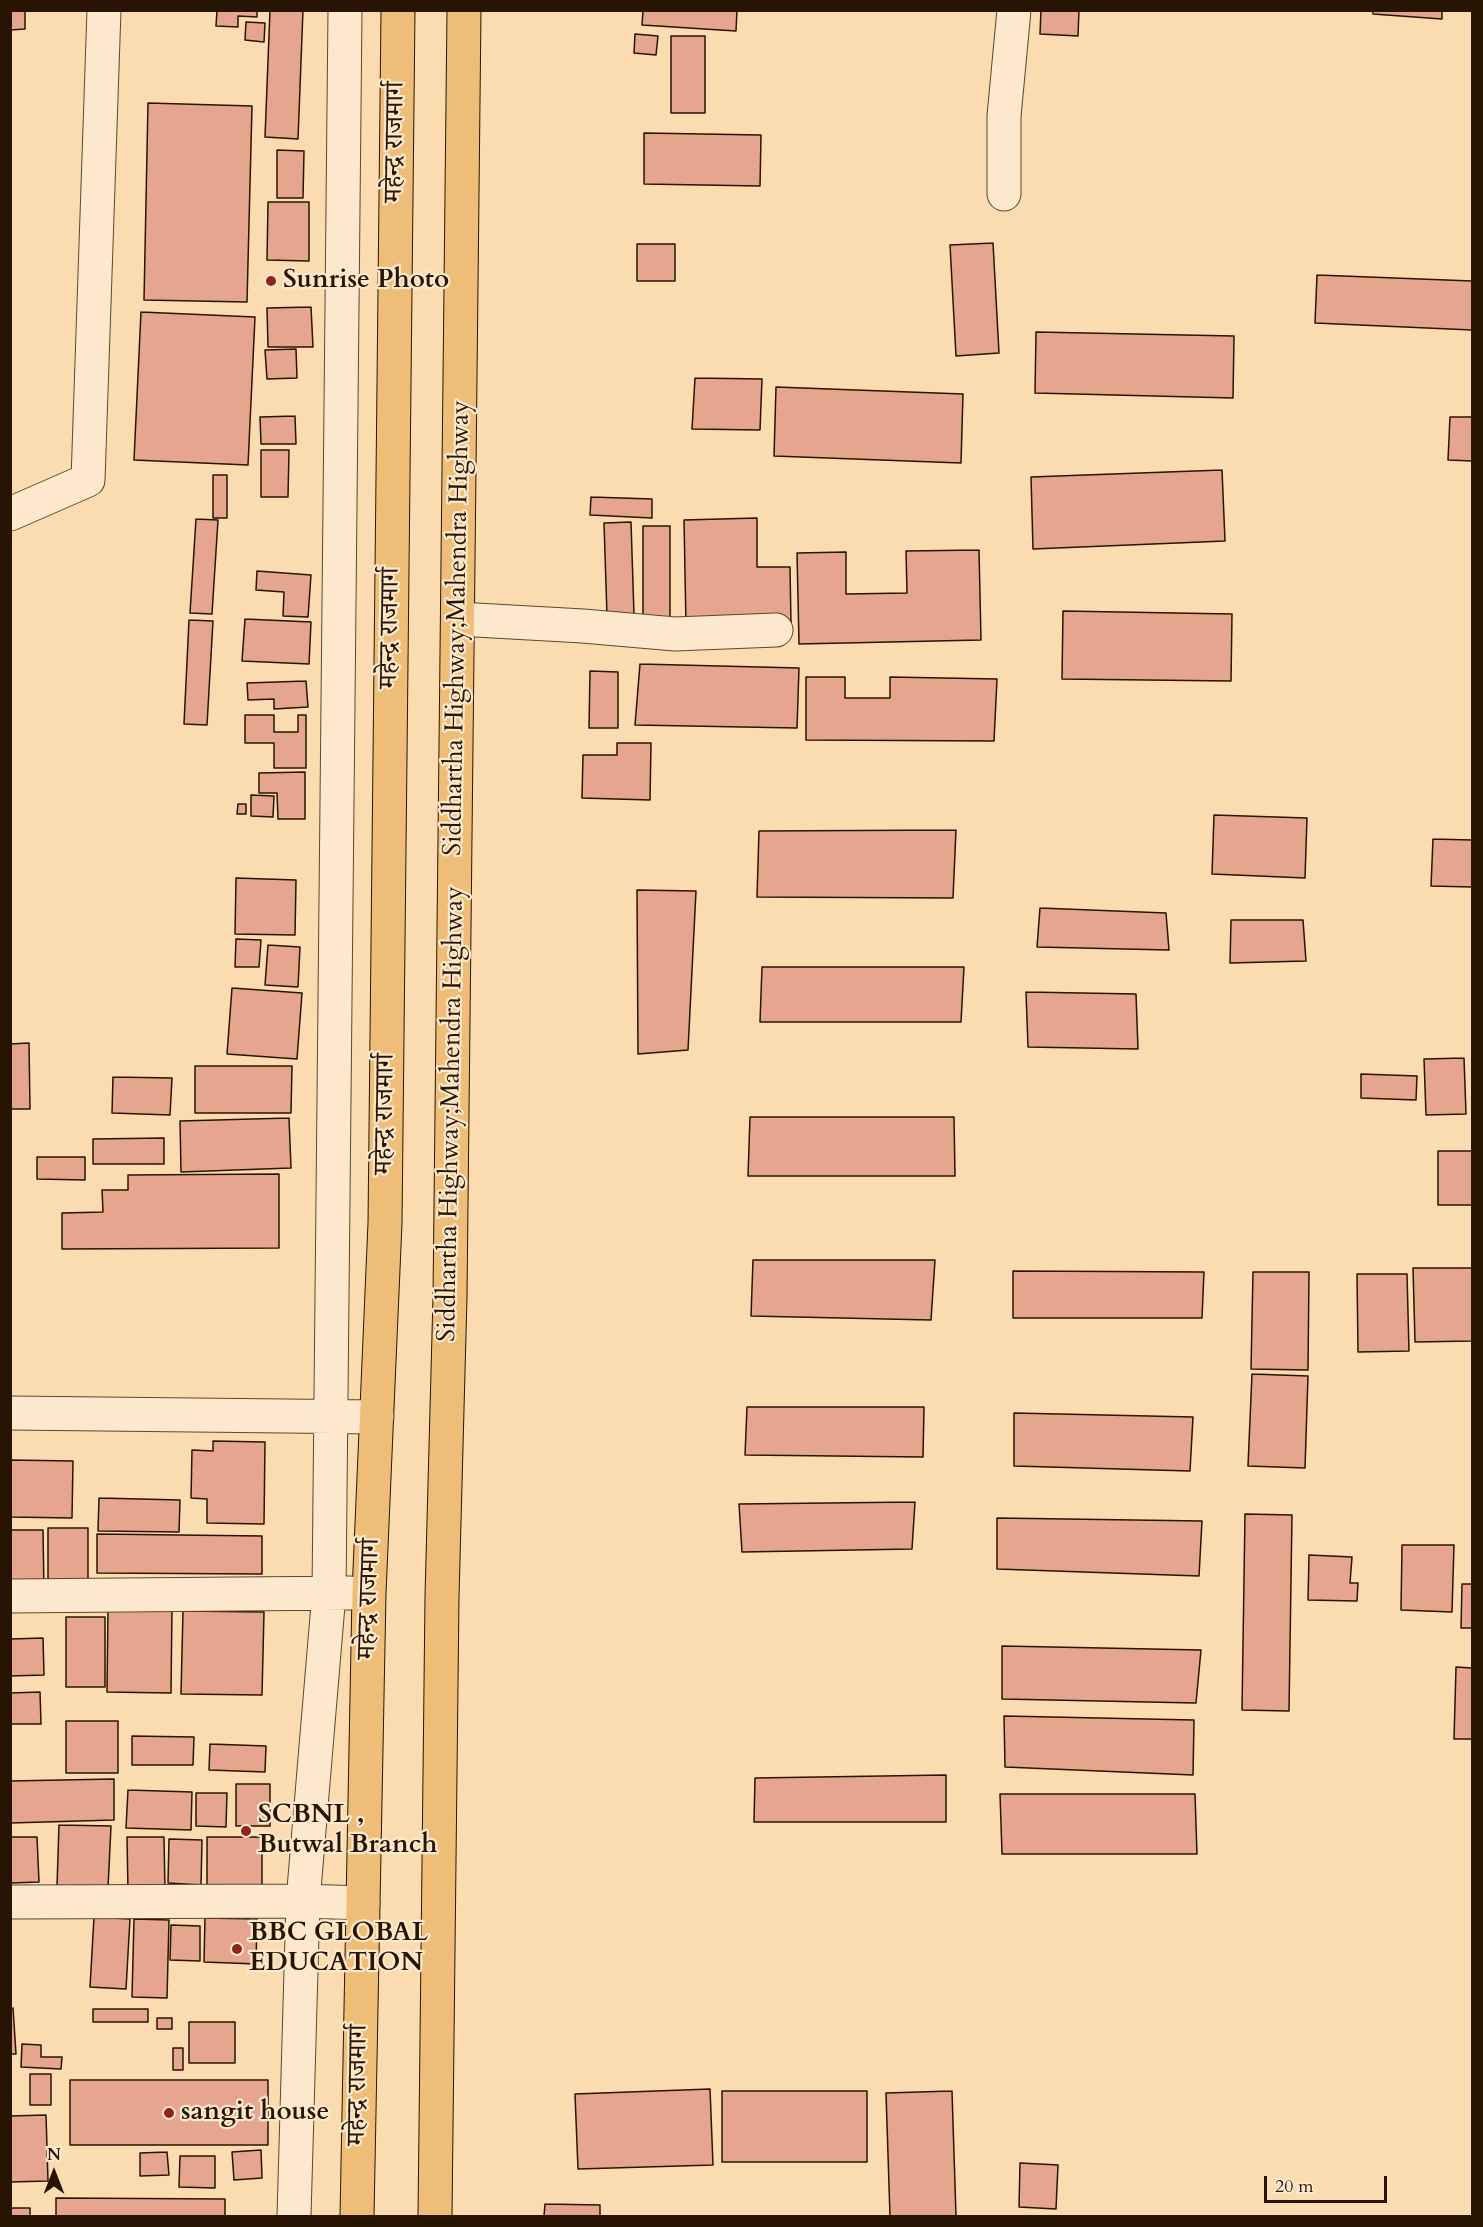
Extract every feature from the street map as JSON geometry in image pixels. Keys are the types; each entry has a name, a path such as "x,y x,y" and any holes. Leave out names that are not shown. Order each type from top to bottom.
{"highway":[{"name":"महेन्द्र राजमार्ग","path":"357,2217 369,1593 385,1223 398,10"},
{"name":"Siddhartha Highway;Mahendra Highway","path":"435,2217 442,1597 450,1308 464,10"}],"street":[{"path":"10,514 88,480 104,10"},
{"path":"294,2217 303,1901 329,1593 345,10"},
{"path":"1004,194 1004,116 1014,10"},
{"path":"458,619 675,634 776,630"},
{"path":"10,1413 377,1417"},
{"path":"10,1596 369,1593"},
{"path":"10,1902 303,1901 363,1903"}],"building":[{"path":"10,10 25,10 25,29 10,30"},
{"path":"217,10 257,10 257,17 238,16 238,27 216,26"},
{"path":"270,10 303,10 298,139 265,137"},
{"path":"643,10 737,10 736,31 642,25"},
{"path":"1041,10 1079,10 1078,36 1040,34"},
{"path":"1373,10 1442,10 1442,19 1373,14"},
{"path":"246,22 265,23 264,42 245,40"},
{"path":"635,34 658,36 656,55 634,53"},
{"path":"671,36 705,36 705,113 671,113"},
{"path":"148,103 252,106 247,302 144,300"},
{"path":"644,133 761,135 760,186 644,184"},
{"path":"277,150 304,151 303,198 277,198"},
{"path":"268,202 309,202 309,261 267,260"},
{"path":"993,243 999,353 956,356 950,245"},
{"path":"637,244 675,244 675,281 637,281"},
{"path":"1317,275 1472,281 1472,330 1315,323"},
{"path":"311,307 313,347 268,347 267,308"},
{"path":"141,312 255,317 248,465 134,460"},
{"path":"1036,332 1234,336 1233,398 1035,393"},
{"path":"296,349 297,378 267,379 265,350"},
{"path":"695,378 762,379 760,430 692,429"},
{"path":"776,387 963,394 961,463 774,456"},
{"path":"295,416 296,444 261,444 260,417"},
{"path":"1450,417 1472,417 1472,461 1448,460"},
{"path":"261,450 289,450 288,497 261,497"},
{"path":"1222,470 1225,541 1033,549 1031,477"},
{"path":"213,475 227,475 227,518 213,518"},
{"path":"591,497 652,499 652,518 590,515"},
{"path":"757,518 757,567 790,567 791,624 686,626 684,520"},
{"path":"196,519 218,520 212,614 190,613"},
{"path":"631,522 634,615 607,616 604,523"},
{"path":"643,526 670,526 670,620 643,620"},
{"path":"979,550 981,640 799,644 797,553 846,552 846,594 907,593 906,551"},
{"path":"257,571 311,575 308,617 283,616 284,592 256,590"},
{"path":"1063,611 1232,614 1231,681 1062,679"},
{"path":"245,619 311,622 309,664 242,661"},
{"path":"189,620 213,621 207,725 184,724"},
{"path":"640,664 799,668 797,728 635,725"},
{"path":"590,671 618,672 618,728 589,728"},
{"path":"806,677 845,677 845,698 890,698 890,677 997,679 994,741 806,740"},
{"path":"306,681 308,707 274,709 274,699 248,700 247,683"},
{"path":"245,715 274,715 274,732 298,732 298,715 306,715 306,768 274,768 274,743 245,743"},
{"path":"617,743 651,743 650,800 582,798 583,755 617,755"},
{"path":"305,772 305,819 278,819 277,793 259,793 259,773"},
{"path":"251,795 274,796 273,817 251,816"},
{"path":"238,804 246,804 246,814 237,814"},
{"path":"1214,815 1307,818 1305,878 1212,874"},
{"path":"956,830 953,898 757,897 759,831"},
{"path":"1433,839 1472,840 1472,887 1431,886"},
{"path":"236,878 296,880 295,935 235,934"},
{"path":"637,890 696,891 688,1050 638,1054"},
{"path":"1040,908 1166,913 1169,950 1037,947"},
{"path":"1231,920 1303,920 1306,961 1230,963"},
{"path":"236,939 261,940 259,967 235,967"},
{"path":"268,945 300,947 298,987 265,985"},
{"path":"762,967 964,967 961,1022 760,1022"},
{"path":"232,988 302,993 297,1059 227,1054"},
{"path":"1026,992 1136,994 1138,1049 1028,1047"},
{"path":"29,1043 30,1109 10,1109 10,1044"},
{"path":"1464,1058 1466,1114 1426,1115 1424,1059"},
{"path":"195,1066 292,1066 291,1113 195,1113"},
{"path":"1361,1074 1417,1076 1416,1100 1361,1098"},
{"path":"113,1077 172,1078 170,1115 112,1113"},
{"path":"750,1117 954,1117 955,1176 748,1176"},
{"path":"289,1118 291,1168 181,1172 180,1121"},
{"path":"164,1138 164,1164 93,1164 93,1139"},
{"path":"1438,1151 1472,1151 1472,1205 1438,1205"},
{"path":"37,1157 85,1157 85,1180 37,1179"},
{"path":"279,1174 279,1248 62,1249 62,1213 103,1212 102,1190 128,1190 128,1175"},
{"path":"753,1260 935,1260 931,1320 751,1316"},
{"path":"1413,1268 1472,1268 1472,1341 1415,1342"},
{"path":"1013,1271 1204,1272 1202,1318 1013,1318"},
{"path":"1253,1272 1309,1272 1308,1370 1251,1369"},
{"path":"1357,1274 1407,1274 1409,1351 1358,1352"},
{"path":"1252,1374 1308,1376 1305,1468 1248,1466"},
{"path":"747,1407 924,1407 923,1457 745,1455"},
{"path":"1014,1413 1193,1417 1190,1471 1014,1466"},
{"path":"213,1441 265,1442 264,1524 207,1523 207,1499 191,1498 192,1450 213,1451"},
{"path":"10,1460 73,1461 72,1518 10,1517"},
{"path":"99,1498 180,1500 179,1532 98,1531"},
{"path":"915,1502 912,1549 742,1552 739,1504"},
{"path":"1245,1514 1292,1515 1289,1711 1242,1710"},
{"path":"997,1518 1202,1521 1199,1576 997,1569"},
{"path":"48,1528 88,1528 88,1583 48,1583"},
{"path":"10,1530 43,1530 44,1590 10,1591"},
{"path":"97,1534 262,1536 262,1574 97,1573"},
{"path":"1402,1545 1454,1545 1452,1612 1401,1610"},
{"path":"1309,1555 1352,1557 1350,1583 1358,1583 1357,1601 1308,1600"},
{"path":"1462,1584 1472,1584 1472,1628 1461,1628"},
{"path":"108,1607 172,1608 171,1693 107,1692"},
{"path":"183,1611 264,1612 262,1695 181,1694"},
{"path":"66,1617 105,1617 105,1687 66,1687"},
{"path":"43,1638 44,1675 10,1676 10,1639"},
{"path":"1002,1646 1201,1650 1196,1703 1002,1699"},
{"path":"1456,1667 1472,1668 1472,1739 1454,1739"},
{"path":"40,1692 41,1724 10,1724 10,1693"},
{"path":"1004,1716 1194,1720 1193,1775 1005,1767"},
{"path":"66,1721 118,1721 118,1773 66,1773"},
{"path":"132,1736 194,1737 193,1765 132,1765"},
{"path":"210,1744 266,1746 265,1772 209,1770"},
{"path":"946,1775 946,1822 754,1822 755,1778"},
{"path":"114,1779 114,1820 10,1823 10,1781"},
{"path":"236,1784 270,1784 270,1826 236,1826"},
{"path":"128,1790 192,1792 191,1830 126,1828"},
{"path":"196,1793 227,1793 226,1827 196,1826"},
{"path":"1000,1794 1195,1794 1197,1854 1002,1854"},
{"path":"59,1825 111,1826 108,1888 57,1886"},
{"path":"10,1837 37,1837 39,1882 10,1883"},
{"path":"127,1837 164,1837 165,1892 128,1892"},
{"path":"207,1837 262,1837 262,1890 207,1889"},
{"path":"169,1839 202,1840 201,1885 168,1883"},
{"path":"94,1917 130,1919 126,1989 90,1987"},
{"path":"205,1918 257,1919 256,1964 204,1962"},
{"path":"134,1919 169,1920 167,1998 132,1997"},
{"path":"171,1925 200,1926 200,1961 170,1960"},
{"path":"10,2008 13,2008 16,2054 10,2054"},
{"path":"93,2009 148,2009 148,2022 93,2022"},
{"path":"157,2018 172,2018 172,2029 157,2029"},
{"path":"189,2022 235,2022 235,2063 189,2063"},
{"path":"22,2044 41,2045 41,2057 62,2057 61,2069 21,2067"},
{"path":"173,2048 183,2048 183,2070 173,2070"},
{"path":"30,2074 51,2074 51,2105 30,2105"},
{"name":"sangit house","path":"70,2080 268,2080 268,2145 70,2145"},
{"path":"710,2089 713,2165 578,2169 575,2094"},
{"path":"722,2091 867,2091 867,2162 722,2162"},
{"path":"952,2091 956,2216 890,2216 886,2093"},
{"path":"46,2115 48,2181 10,2182 10,2116"},
{"path":"261,2150 262,2178 234,2180 232,2152"},
{"path":"167,2152 169,2175 140,2176 140,2153"},
{"path":"180,2156 215,2156 215,2188 179,2187"},
{"path":"1020,2163 1058,2165 1056,2209 1019,2207"},
{"path":"56,2198 225,2199 225,2216 56,2216"},
{"path":"545,2204 600,2205 600,2216 544,2216"},
{"path":"10,2208 30,2208 30,2216 10,2216"}],"place":[{"name":"Sunrise Photo","path":"271,281"},
{"name":"SCBNL , Butwal Branch","path":"246,1831"},
{"name":"BBC GLOBAL EDUCATION","path":"237,1949"},
{"name":"sangit house","path":"169,2113"}]}
